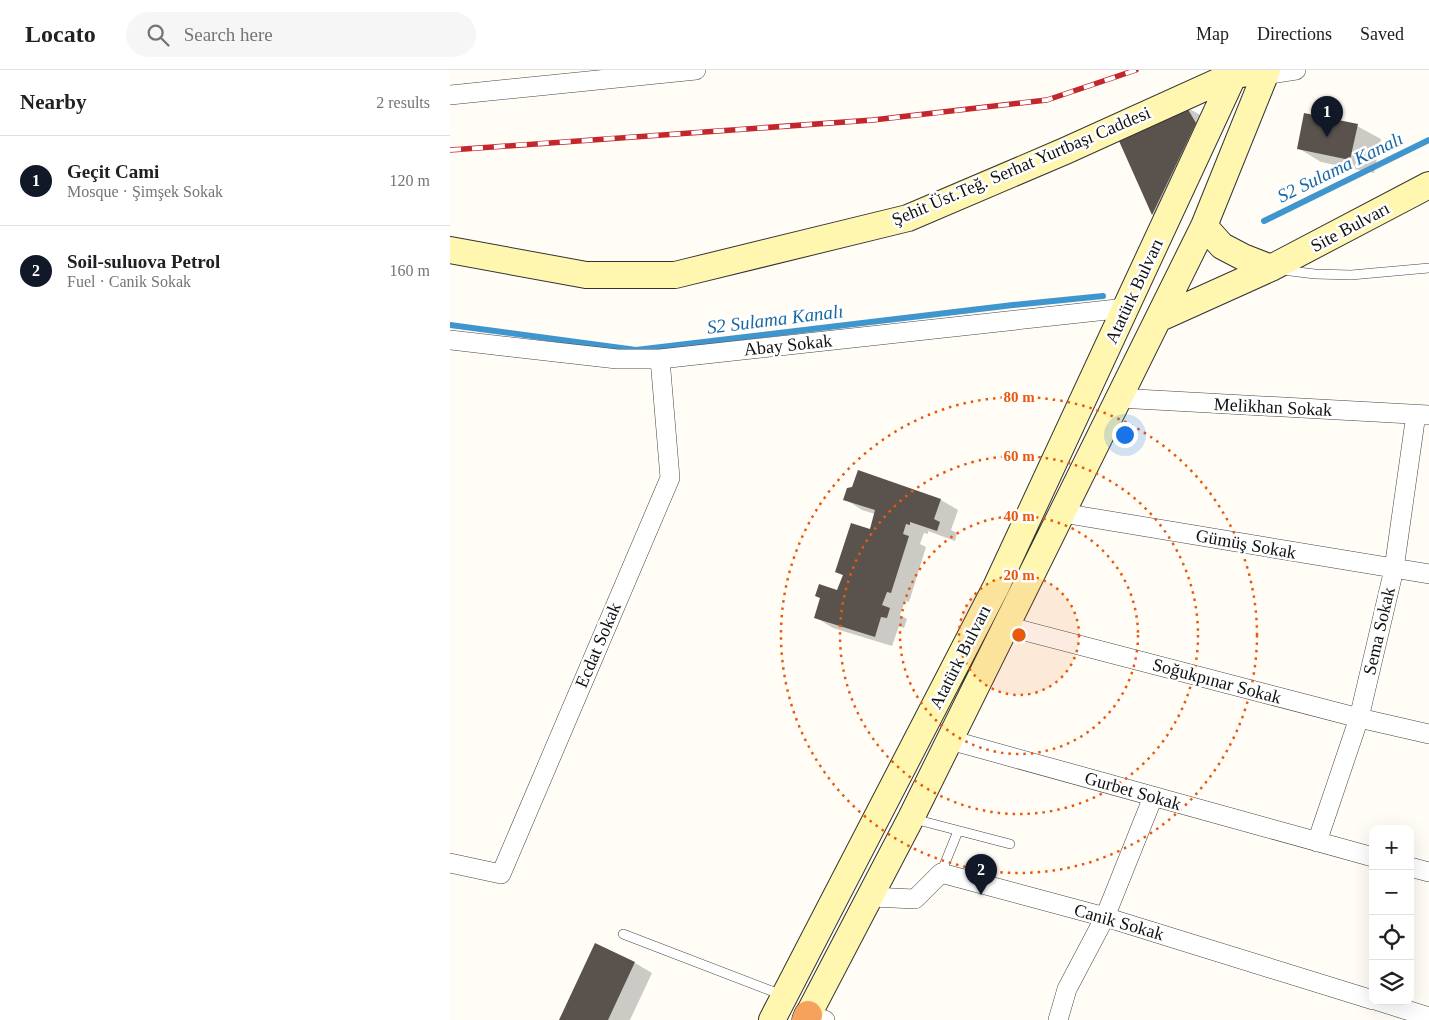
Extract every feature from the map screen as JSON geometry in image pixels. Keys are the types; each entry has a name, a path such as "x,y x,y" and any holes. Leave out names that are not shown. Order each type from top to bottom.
{"main road":[{"name":"Şehit Üst.Teğ. Serhat Yurtbaşı Caddesi","path":"450,250 586,275 674,275 908,218 1065,151 1235,72 1265,73"},
{"name":"Atatürk Bulvarı","path":"772,1020 786,997 996,587 1235,72"},
{"name":"Atatürk Bulvarı","path":"811,1019 1204,226 1265,73"},
{"name":"Site Bulvarı","path":"1158,319 1271,268 1429,185"},
{"path":"1204,226 1222,246 1271,268"}],"street":[{"path":"450,95 696,70"},
{"path":"1265,73 1296,70"},
{"name":"Abay Sokak","path":"450,340 617,359 660,359 1126,308"},
{"name":"Ecdat Sokak","path":"450,863 501,874 670,478 660,359"},
{"name":"Melikhan Sokak","path":"1118,398 1422,415"},
{"name":"Sema Sokak","path":"1317,842 1359,718 1394,569 1422,415"},
{"name":"Gümüş Sokak","path":"1062,513 1429,574"},
{"name":"Soğukpınar Sokak","path":"1006,626 1359,718 1429,734"},
{"name":"Gurbet Sokak","path":"950,740 1369,856"},
{"path":"1058,1020 1067,989 1105,917 1153,797"},
{"path":"1414,868 1429,872"},
{"path":"871,897 915,899 942,873"},
{"name":"Canik Sokak","path":"942,873 1105,917 1369,999"},
{"path":"1389,1009 1429,1017"}],"lane":[{"path":"1271,268 1315,274 1351,275 1429,268"},
{"path":"911,818 1010,844"},
{"path":"942,873 958,831"},
{"path":"623,934 786,997"}],"building":[{"path":"1186,106 1196,123 1152,215 1119,141"},
{"path":"1304,113 1358,124 1350,160 1297,149"},
{"path":"858,470 941,499 934,519 940,522 937,531 910,522 910,525 906,524 903,534 909,536 891,593 887,592 882,605 890,608 887,618 881,617 875,637 814,618 820,598 815,596 819,584 837,590 843,575 835,572 851,523 870,529 875,510 843,500 847,488 852,487"},
{"path":"595,943 635,962 608,1020 559,1020"}],"waterway":[{"name":"S2 Sulama Kanalı","path":"1264,221 1429,140"},
{"name":"S2 Sulama Kanalı","path":"450,325 636,350 1103,296"}],"railway":[{"path":"450,150 873,120 1047,100 1136,70"}],"place":[{"name":"Geçit Cami","path":"1327,137"},
{"name":"Soil-suluova Petrol","path":"981,895"}]}
